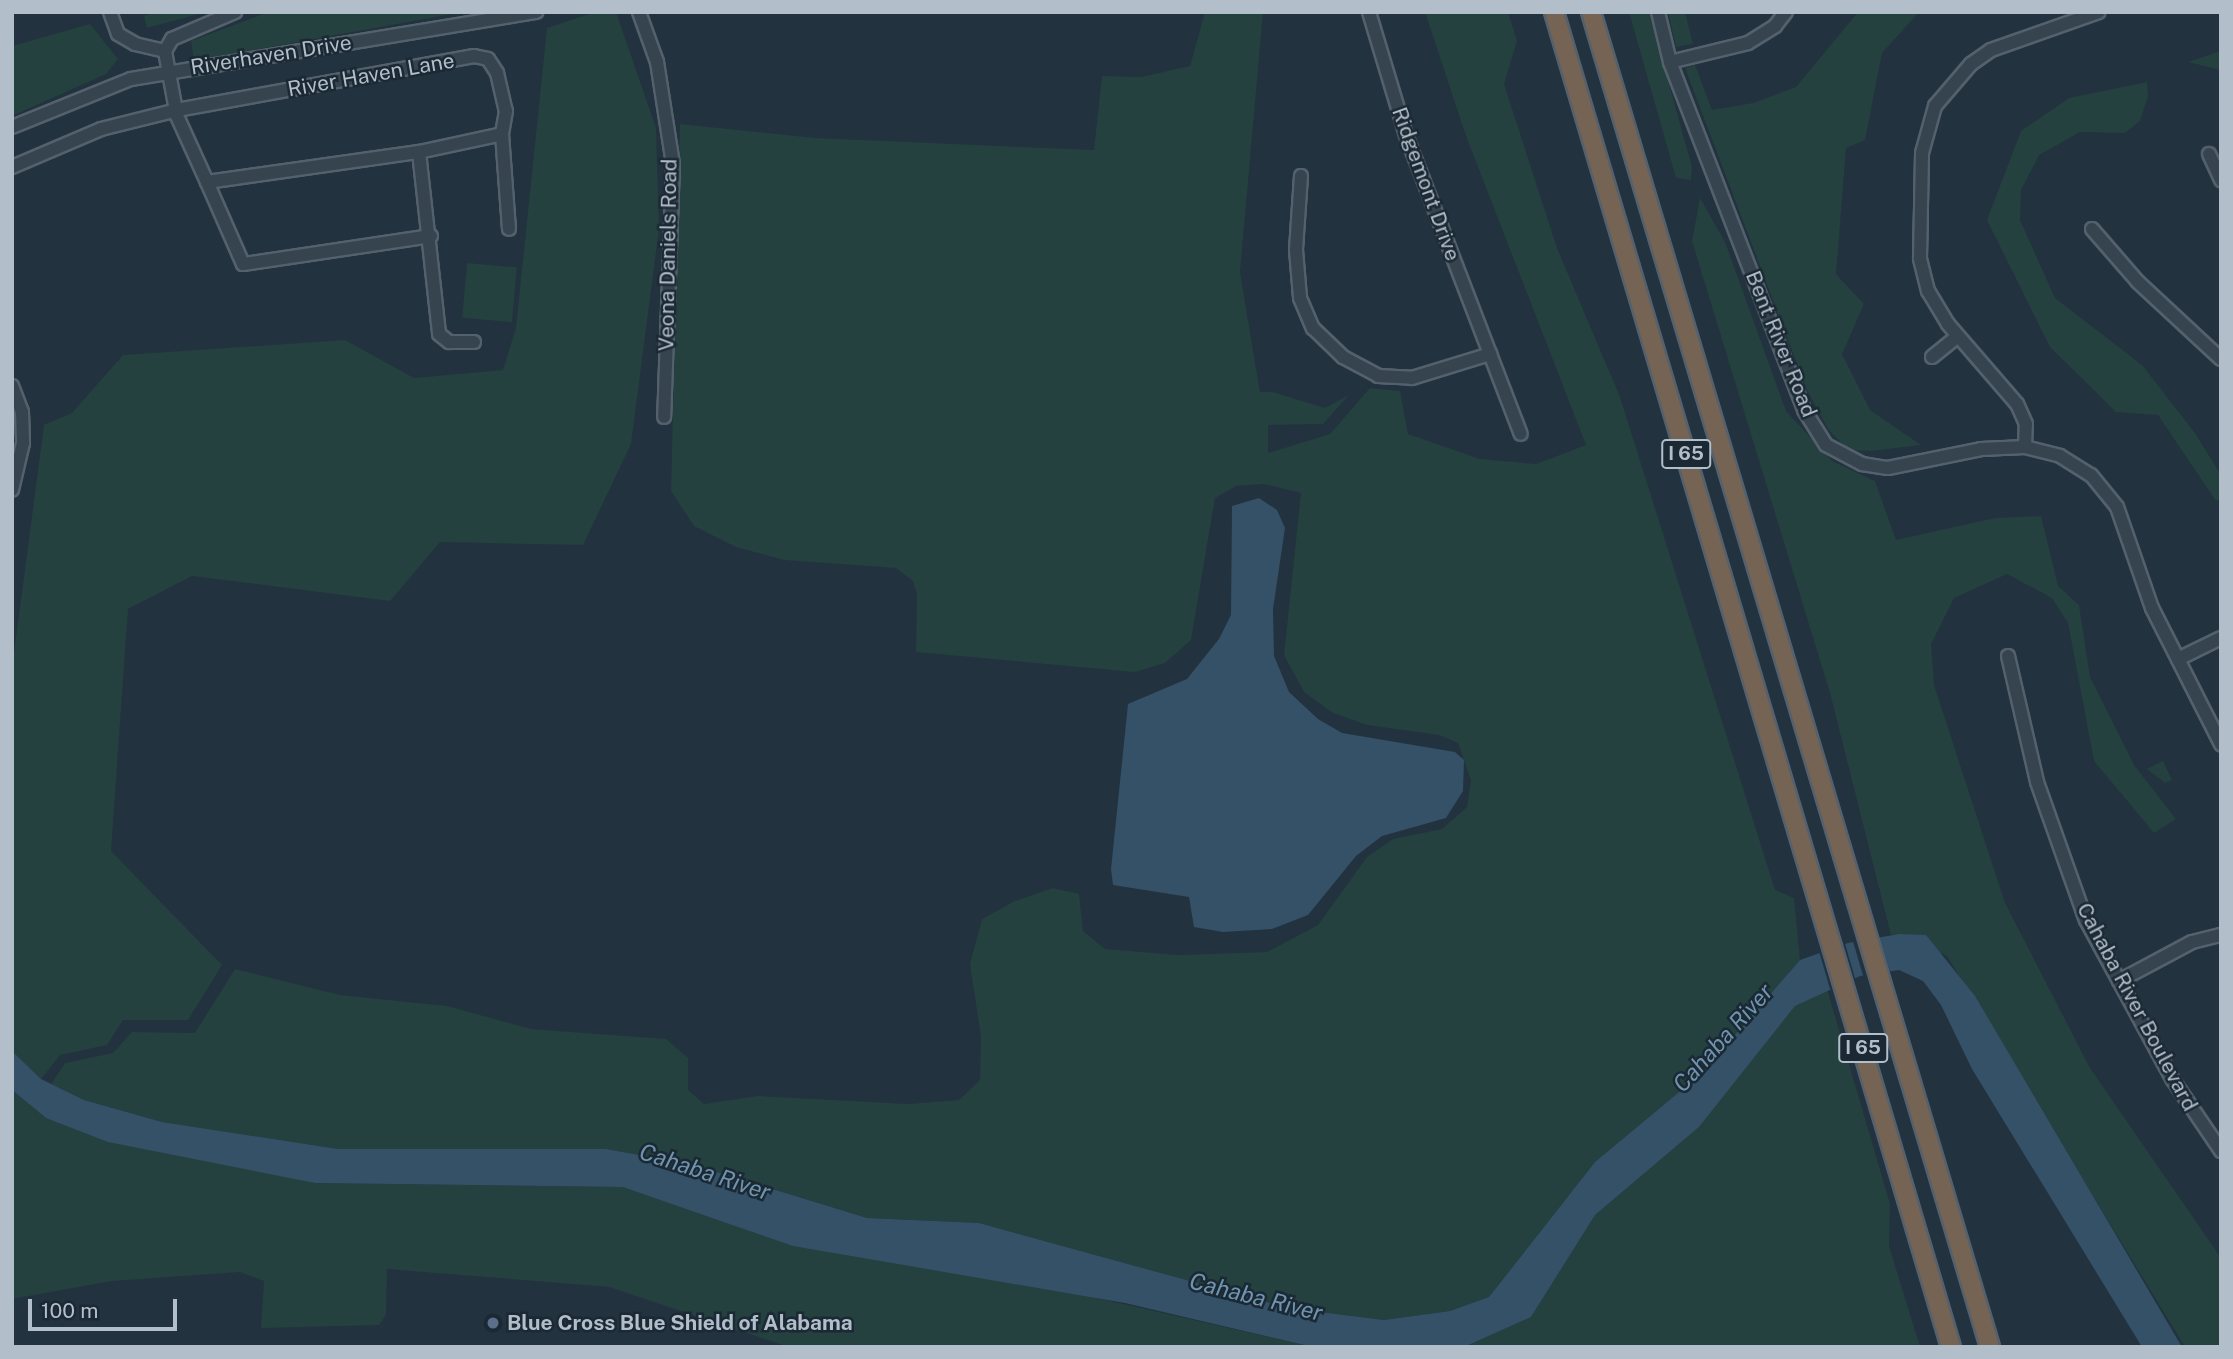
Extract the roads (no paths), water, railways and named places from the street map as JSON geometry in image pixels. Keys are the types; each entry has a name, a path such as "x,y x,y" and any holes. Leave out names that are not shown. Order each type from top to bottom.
{"highway":[{"name":"I 65","path":"1554,12 1951,1347"},
{"name":"I 65","path":"1591,12 1756,552 1850,886 1990,1347"}],"street":[{"path":"110,12 118,34 165,51"},
{"path":"235,12 172,39 165,51 177,110 243,264 260,265 431,236"},
{"name":"Riverhaven Drive","path":"12,127 131,79 537,12"},
{"name":"Veona Daniels Road","path":"639,12 657,62 673,164 664,417"},
{"name":"Ridgemont Drive","path":"1369,12 1406,135 1521,434"},
{"name":"Bent River Road","path":"1657,12 1670,62 1804,410 1826,444 1862,464 1888,468 1981,449 2025,447 2075,463 2103,486 2117,507 2133,564 2221,744"},
{"path":"1670,62 1748,43 1775,26 1786,12"},
{"path":"2025,447 2025,424 2017,404 1958,336 1928,291 1920,258 1922,153 1929,118 1952,82 1980,57 2099,12"},
{"name":"River Haven Lane","path":"12,167 101,130 177,110 474,57 488,59 497,73 506,111 502,134 509,229"},
{"path":"207,182 419,152 502,134"},
{"path":"419,152 431,236 439,334 449,342 474,342"},
{"path":"2209,154 2221,180"},
{"path":"1301,176 1296,250 1300,298 1313,328 1343,357 1378,376 1412,378 1490,354"},
{"path":"2092,229 2138,282 2221,359"},
{"path":"1932,357 1958,336"},
{"path":"12,386 22,412 23,443 19,475 12,490"},
{"path":"2178,659 2221,638"},
{"name":"Cahaba River Boulevard","path":"2008,656 2044,804 2086,920 2179,1091 2221,1151"},
{"path":"2119,981 2192,942 2221,935"}],"water":[{"path":"1259,498 1277,510 1285,528 1273,609 1274,656 1289,692 1318,719 1342,733 1455,752 1464,760 1463,791 1446,818 1382,836 1356,856 1308,915 1272,929 1223,932 1194,927 1189,897 1113,885 1111,869 1128,704 1187,679 1219,639 1231,615 1232,506"},
{"name":"Cahaba River","path":"1899,934 1926,935 1975,996 2182,1347 2142,1347 1972,1069 1941,1005 1923,981 1899,970 1860,976 1795,1006 1699,1127 1595,1215 1531,1317 1464,1347 1313,1347 1125,1303 793,1246 623,1187 315,1183 108,1142 46,1118 12,1090 12,1051 41,1079 84,1100 162,1122 338,1149 606,1149 694,1165 867,1218 979,1223 1288,1308 1384,1320 1450,1311 1489,1297 1595,1162 1702,1073 1800,960 1848,943"}],"place":[{"name":"Blue Cross Blue Shield of Alabama","path":"493,1323"}]}
